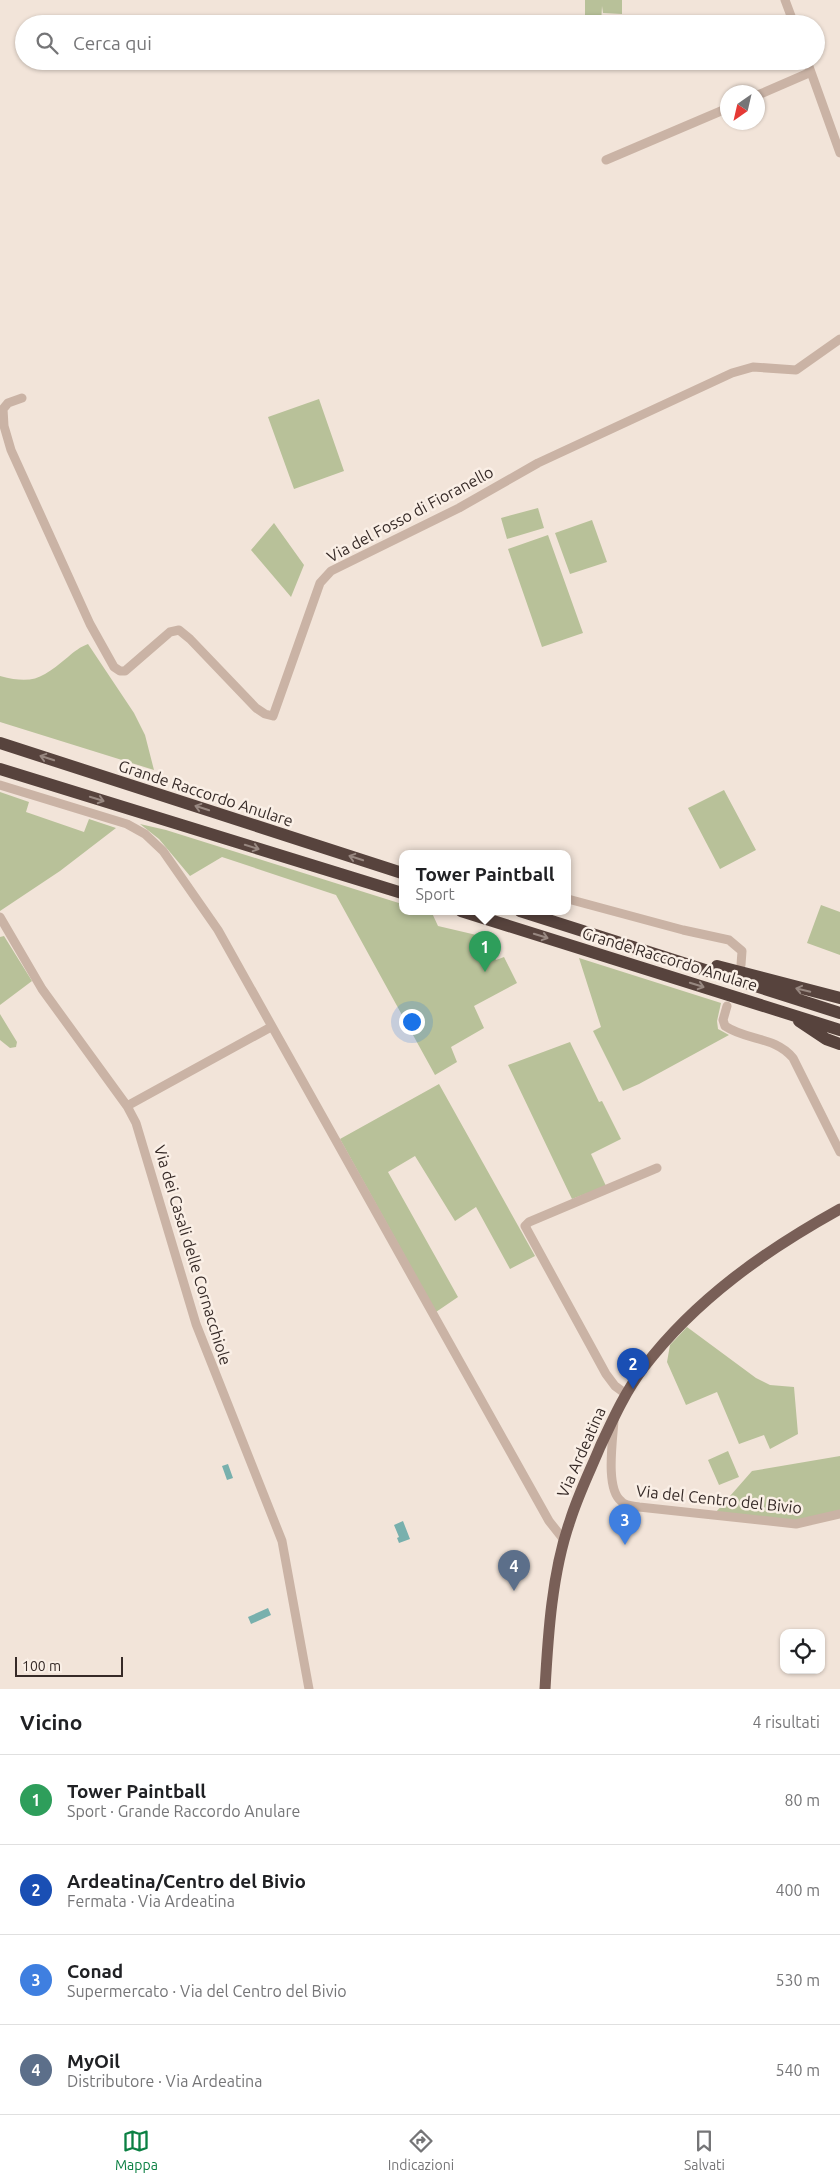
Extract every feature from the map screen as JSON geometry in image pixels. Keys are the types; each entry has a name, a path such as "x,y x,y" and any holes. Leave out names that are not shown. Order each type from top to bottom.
{"highway":[{"name":"Grande Raccordo Anulare","path":"0,743 399,872"},
{"path":"0,770 399,892"},
{"name":"Grande Raccordo Anulare","path":"474,915 840,1030"},
{"name":"Grande Raccordo Anulare","path":"533,915 840,1013"},
{"path":"675,960 722,967 795,988 840,998"},
{"path":"787,1013 826,1039 840,1044"}],"main road":[{"name":"Via Ardeatina","path":"545,1689 548,1635 564,1540 577,1501 626,1394 662,1345 724,1285 763,1255 840,1209"}],"street":[{"path":"785,0 791,15"},
{"path":"765,92 811,72 840,153"},
{"path":"606,160 720,111"},
{"name":"Via del Fosso di Fioranello","path":"22,398 8,403 3,409 4,426 11,450 90,624 114,667 120,671 125,671 170,632 179,630 190,639 256,708 273,716 320,583 330,571 459,508 538,463 732,373 753,367 796,370 840,339"},
{"path":"0,785 127,824 155,842 177,868 218,930 514,1460 549,1521 564,1540"},
{"path":"571,900 683,930 729,940 742,951 741,965"},
{"name":"Via dei Casali delle Cornacchiole","path":"0,917 42,989 127,1106 142,1142 196,1324 282,1541 309,1689"},
{"path":"727,1006 723,1020 725,1026 741,1034 771,1042 785,1050 793,1058 840,1152"},
{"path":"127,1106 271,1027"},
{"path":"626,1394 617,1388 609,1378 525,1225 657,1168"},
{"name":"Via del Centro del Bivio","path":"614,1417 611,1465 613,1485 618,1498 625,1504 640,1508 796,1524 840,1514"}],"green space":[{"path":"585,0 622,0 622,14 603,13 602,6 602,15 585,15"},
{"path":"319,399 344,471 294,489 268,417"},
{"path":"538,508 544,528 507,539 501,518"},
{"path":"592,520 607,562 570,574 555,533"},
{"path":"274,523 304,565 291,597 251,550"},
{"path":"548,535 583,633 542,647 508,549"},
{"path":"88,644 134,713 145,735 154,770 0,722 0,676 21,680 37,678"},
{"path":"724,790 756,850 720,869 688,808"},
{"path":"0,792 29,802 26,812 84,832 89,819 116,828 60,871 0,911"},
{"path":"140,824 166,830 399,903 399,915 433,915 438,926 485,937 496,960 504,957 517,983 474,1006 484,1028 451,1047 457,1062 435,1075 336,895 222,857 190,876 159,839"},
{"path":"821,905 840,912 840,955 807,943"},
{"path":"4,936 32,981 0,1005 0,937"},
{"path":"579,958 721,1003 717,1021 718,1029 729,1035 623,1091 593,1031 601,1027"},
{"path":"0,1014 17,1042 16,1047 10,1048 0,1040"},
{"path":"570,1042 599,1102 602,1101 621,1139 591,1154 606,1186 572,1199 508,1065"},
{"path":"439,1084 535,1256 510,1269 476,1207 455,1221 415,1156 388,1172 458,1297 436,1312 340,1139"},
{"path":"687,1327 756,1378 770,1385 794,1387 798,1434 770,1449 764,1435 739,1444 717,1392 686,1405 667,1362 670,1345"},
{"path":"728,1451 739,1477 719,1485 708,1460"},
{"path":"840,1456 840,1510 799,1521 716,1512 752,1471"}],"water":[{"path":"228,1464 233,1478 227,1480 222,1466"},
{"path":"403,1521 410,1539 399,1543 397,1538 399,1537 394,1525"},
{"path":"268,1608 271,1615 251,1624 248,1617"}],"place":[{"name":"Tower Paintball","path":"485,972"},
{"name":"Ardeatina/Centro del Bivio","path":"633,1389"},
{"name":"Conad","path":"625,1545"},
{"name":"MyOil","path":"514,1591"}]}
